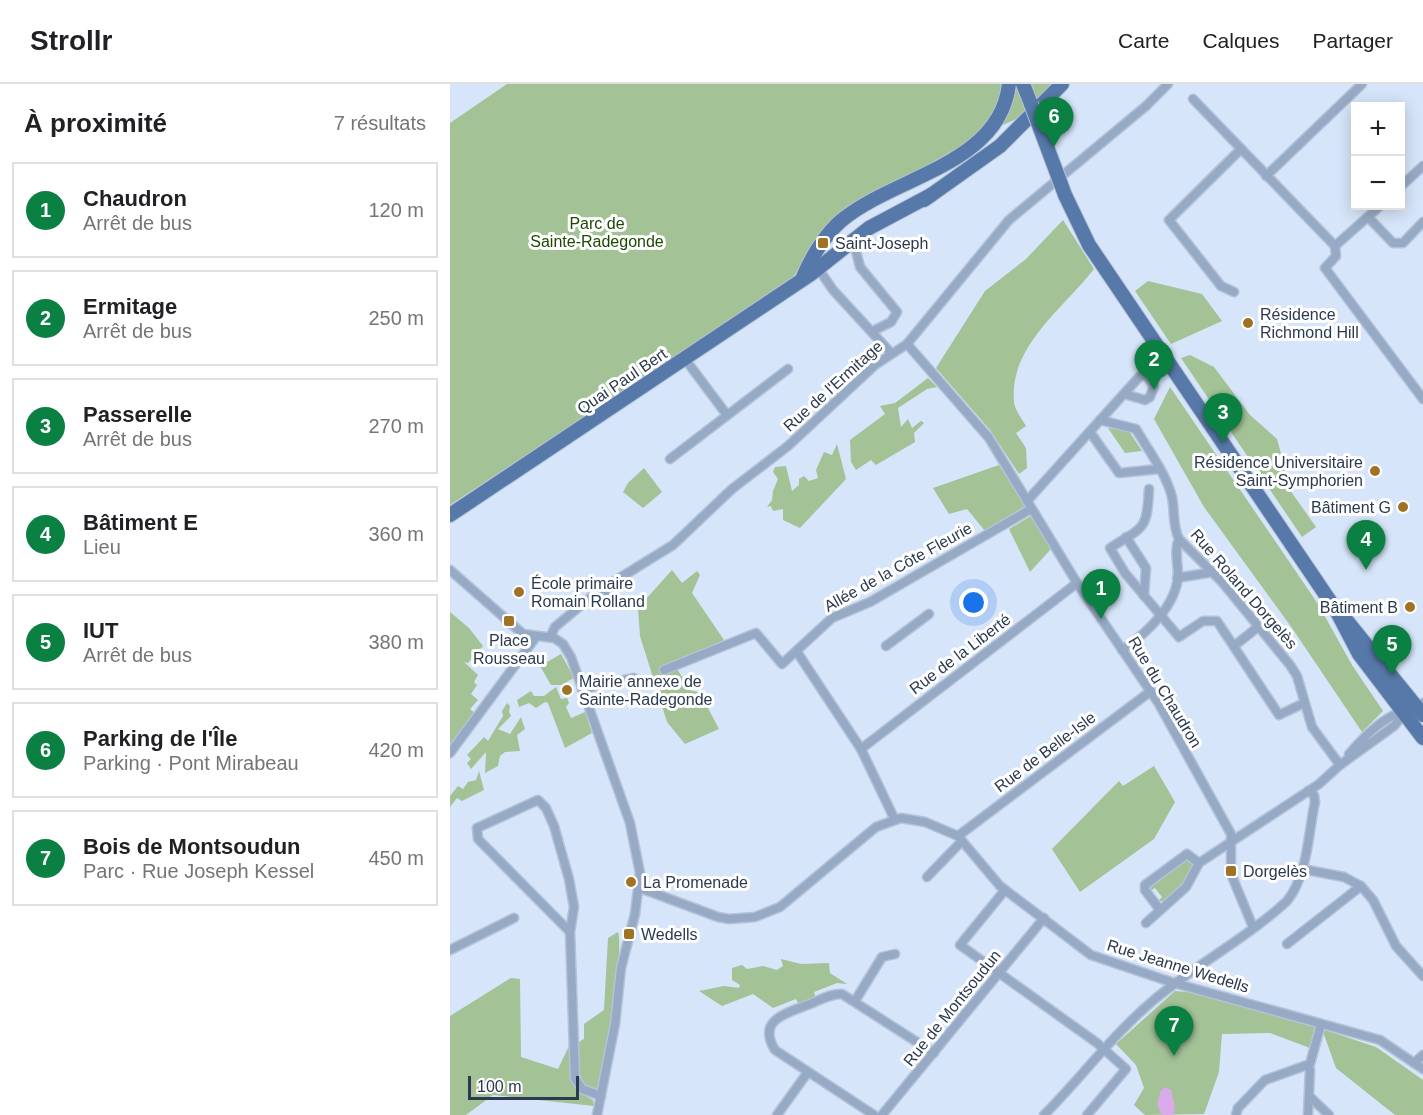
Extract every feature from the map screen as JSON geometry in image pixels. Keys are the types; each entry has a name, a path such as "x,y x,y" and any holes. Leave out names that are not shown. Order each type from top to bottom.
{"main road":[{"path":"811,275 835,226 848,215 966,150 992,130 1007,101 1009,84"},
{"path":"1023,84 1065,195 1089,245 1336,610 1352,626 1417,710 1423,738"},
{"name":"Quai Paul Bert","path":"450,515 811,275 897,211 931,195 1000,146 1062,84"},
{"path":"854,244 849,230 851,219 880,198"}],"street":[{"name":"Rue de l'Ermitage","path":"550,637 555,627 604,588 673,545 716,503 788,446 891,353 908,344 1009,220 1168,84"},
{"path":"1266,176 1362,84"},
{"path":"1193,99 1335,246 1336,256 1325,268 1423,399"},
{"path":"1234,292 1221,286 1169,220 1241,149"},
{"path":"1405,183 1423,166"},
{"path":"1335,246 1376,210"},
{"path":"1368,217 1393,243 1403,243 1423,222"},
{"path":"854,244 860,267 897,312 891,322 873,331"},
{"path":"811,275 833,290 891,353"},
{"name":"Rue du Chaudron","path":"908,344 989,438 1077,584 1151,691 1227,826 1232,839 1231,874 1253,927"},
{"path":"685,359 728,415"},
{"path":"670,459 788,369"},
{"name":"Allée de la Côte Fleurie","path":"797,652 832,618 870,602 1029,505 1089,432 1124,394"},
{"name":"Rue Roland Dorgelès","path":"1100,420 1136,429 1172,497 1175,531 1179,538 1213,572 1293,669 1312,727 1340,765"},
{"path":"1089,432 1119,473 1159,469"},
{"path":"1149,489 1148,518 1145,524 1110,548 1125,573 1179,637 1203,621 1217,621 1279,715 1304,703"},
{"path":"1126,537 1146,568 1144,596"},
{"path":"1122,650 1137,640 1176,590 1176,546 1179,538"},
{"path":"450,570 524,634 536,638 550,637 559,640 567,650 630,823 640,873 640,888 621,968 615,1024 597,1115"},
{"path":"1177,578 1213,572"},
{"name":"Rue de la Liberté","path":"861,748 1077,584"},
{"path":"604,588 616,603"},
{"path":"886,646 929,614"},
{"path":"1234,646 1258,627"},
{"path":"640,888 718,917 729,919 755,917 780,907 876,827 894,818 861,748 797,652 782,664 756,633 664,670"},
{"path":"450,753 536,638"},
{"path":"582,689 634,678"},
{"name":"Rue de Belle-Isle","path":"927,877 959,839 1151,691"},
{"path":"1146,923 1186,887 1199,863 1232,839 1308,791 1417,710"},
{"path":"1044,1115 1076,1081 1102,1048 1174,982 1287,901 1300,882 1315,802 1326,778"},
{"path":"1308,791 1314,795 1315,802"},
{"path":"570,932 478,839 477,828 533,801 541,802 554,826 569,879 573,907 570,932 575,1078 582,1089 601,1096"},
{"name":"Rue Jeanne Wedells","path":"894,818 925,822 959,839 1005,890 1091,955 1192,988 1380,1040 1423,1069"},
{"path":"1160,910 1144,890 1145,885 1187,854 1199,863"},
{"path":"1302,869 1344,877 1361,886 1373,900 1396,946 1423,976"},
{"path":"1287,944 1361,886"},
{"path":"1005,890 960,945 1102,1048 1126,1069 1087,1115"},
{"path":"450,950 514,918"},
{"name":"Rue de Montsoudun","path":"882,1115 1044,918"},
{"path":"855,1001 882,957 895,954"},
{"path":"1189,972 1192,988"},
{"path":"874,1115 775,1050 770,1042 769,1031 777,1017 837,993 855,1001 934,1053"},
{"path":"1308,1115 1310,1097 1308,1066 1312,1060 1321,1024"},
{"path":"1414,1063 1423,1055"},
{"path":"1237,1115 1238,1108 1265,1080 1308,1066"},
{"path":"777,1115 808,1072"},
{"path":"1310,1097 1329,1115"}],"green space":[{"name":"Parc de Sainte-Radegonde","path":"507,84 1054,84 1023,116 978,136 833,220 790,281 450,505 450,123"},
{"path":"1063,220 1094,269 1041,329 1029,345 1020,363 1015,381 1014,404 1026,426 1016,433 1026,448 1027,468 1019,474 990,430 936,368 985,291 1026,259"},
{"path":"1148,281 1202,294 1222,321 1171,344 1135,291"},
{"path":"1190,355 1214,367 1250,415 1277,439 1292,493 1316,527 1302,537 1181,358"},
{"path":"928,378 937,387 927,389 898,408 901,427 908,419 912,428 921,421 924,423 914,433 915,442 876,465 871,460 856,470 851,462 850,440 885,414 880,406 895,403"},
{"path":"1170,387 1318,604 1352,665 1383,711 1362,732 1292,628 1204,507 1154,419"},
{"path":"1108,428 1129,431 1142,451 1125,453"},
{"path":"837,444 846,479 800,528 783,520 783,509 773,511 771,506 767,507 772,500 778,479 773,472 775,467 786,466 792,491 799,485 799,479 804,476 809,481 818,478 816,470 824,452 832,455"},
{"path":"999,465 1025,506 985,531 967,509 949,514 933,488"},
{"path":"644,468 662,492 643,508 623,492 628,483"},
{"path":"1031,516 1051,549 1030,572 1009,529"},
{"path":"672,570 682,583 697,571 700,575 692,593 724,640 674,664 690,690 700,693 719,729 685,744 667,722 640,636 638,608"},
{"path":"450,612 469,628 483,646 468,663 464,662 478,675 474,682 477,685 471,694 478,700 470,709 475,713 450,747"},
{"path":"561,654 574,678 561,685 551,685 540,666"},
{"path":"556,687 561,699 567,698 569,703 566,707 571,718 585,712 592,733 565,748 548,703 545,702 536,708 529,703 519,707 517,700 531,691 534,696 544,696"},
{"path":"507,703 510,706 511,716 498,729 510,734 521,717 525,729 517,735 520,751 505,752 500,756 498,766 485,773 486,752 471,769 467,763 471,759 467,755 484,737 488,741 503,716 502,711"},
{"path":"1154,766 1175,802 1154,839 1080,892 1052,849 1119,781 1123,786"},
{"path":"479,771 484,790 462,801 457,798 450,807 450,796 458,786 463,789 468,782 476,780"},
{"path":"1187,859 1194,866 1183,884 1163,901 1158,901 1162,897 1155,888 1150,891 1151,886"},
{"path":"618,932 619,961 613,1012 605,1062 596,1090 584,1083 581,1077 578,1064 579,1042 584,1039 584,1024 604,1010 608,938"},
{"path":"781,959 801,964 829,963 830,973 847,984 837,983 814,992 816,999 799,1005 796,999 773,1008 753,994 722,1006 699,991 724,986 739,988 740,985 732,980 732,968 742,965 747,969 763,966 777,970 783,966"},
{"path":"511,978 520,979 521,1057 558,1069 569,1046 570,1072 574,1084 578,1090 593,1100 594,1106 493,1095 466,1115 450,1115 450,1016"},
{"path":"1175,991 1199,993 1315,1027 1310,1048 1270,1033 1222,1034 1219,1072 1204,1114 1145,1115 1134,1105 1144,1088 1136,1065 1116,1044"},
{"path":"1322,1029 1376,1047 1423,1080 1423,1115 1395,1115 1336,1068"}],"shaded area":[{"path":"1165,1087 1171,1090 1175,1108 1173,1115 1162,1115 1157,1105 1161,1090"}],"place":[{"name":"Parking de l'Île","path":"1054,147"},
{"name":"Saint-Joseph","path":"823,243"},
{"name":"Résidence Richmond Hill","path":"1248,323"},
{"name":"Ermitage","path":"1154,390"},
{"name":"Passerelle","path":"1223,443"},
{"name":"Résidence Universitaire Saint-Symphorien","path":"1375,471"},
{"name":"Bâtiment G","path":"1403,507"},
{"name":"Bâtiment E","path":"1366,570"},
{"name":"École primaire Romain Rolland","path":"519,592"},
{"name":"Bâtiment B","path":"1410,607"},
{"name":"Chaudron","path":"1101,619"},
{"name":"Place Rousseau","path":"509,621"},
{"name":"IUT","path":"1392,675"},
{"name":"Mairie annexe de Sainte-Radegonde","path":"567,690"},
{"name":"Dorgelès","path":"1231,871"},
{"name":"La Promenade","path":"631,882"},
{"name":"Wedells","path":"629,934"},
{"name":"Bois de Montsoudun","path":"1174,1056"}]}
